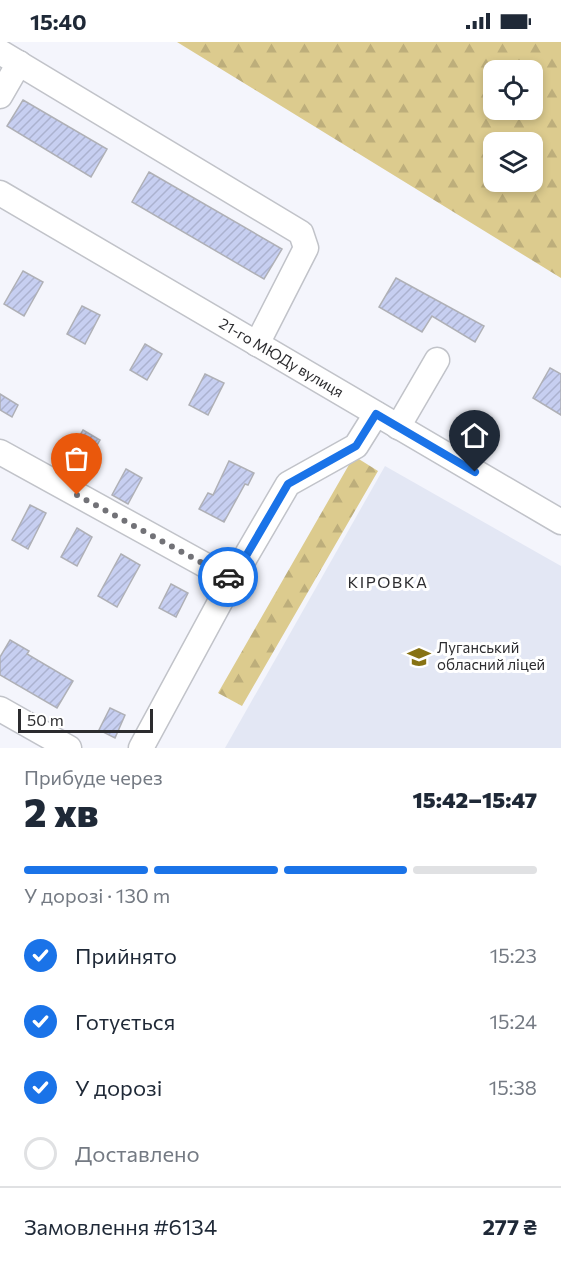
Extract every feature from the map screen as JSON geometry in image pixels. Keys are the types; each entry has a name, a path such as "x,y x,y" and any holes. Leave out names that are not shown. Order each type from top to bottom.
{"street":[{"path":"0,96 10,58 301,233 306,248 257,344"},
{"name":"21-го МЮДу вулиця","path":"0,193 398,427 558,514"},
{"path":"398,427 437,360"},
{"path":"141,748 232,580 288,484 356,446 376,414"},
{"path":"0,452 232,580"},
{"path":"0,709 69,748"}],"shaded area":[{"name":"Луганський обласний ліцей","path":"385,466 561,566 561,748 225,748"}],"green space":[{"path":"177,42 561,42 561,278"},
{"path":"354,456 378,471 242,706 218,693"}],"building":[{"path":"23,100 107,149 91,177 7,126"},
{"path":"149,172 282,249 264,279 132,202"},
{"path":"23,271 43,282 24,316 4,304"},
{"path":"396,278 484,326 475,342 432,316 422,332 379,307"},
{"path":"82,306 100,315 85,344 67,334"},
{"path":"145,344 162,354 147,380 130,370"},
{"path":"550,368 561,374 561,415 533,398"},
{"path":"205,374 224,383 208,415 189,405"},
{"path":"0,394 18,405 12,417 0,410"},
{"path":"83,430 100,440 84,467 67,458"},
{"path":"229,461 254,473 248,485 245,484 224,522 199,509 208,493 213,495"},
{"path":"126,469 142,478 128,504 112,495"},
{"path":"30,505 46,513 28,549 12,540"},
{"path":"77,528 92,537 77,566 61,557"},
{"path":"121,554 140,565 117,607 98,596"},
{"path":"171,584 188,593 176,617 159,608"},
{"path":"10,640 29,651 27,654 73,681 57,708 0,675 0,657"},
{"path":"110,708 125,715 115,738 99,730"}],"way so far":[{"path":"77,495 228,577"}],"place":[{"name":"Луганський обласний ліцей","path":"419,657"}],"district":[{"name":"КІРОВКА","path":"388,582"}],"route":[{"path":"228,577 232,580 288,484 356,446 376,414 475,472"}]}
